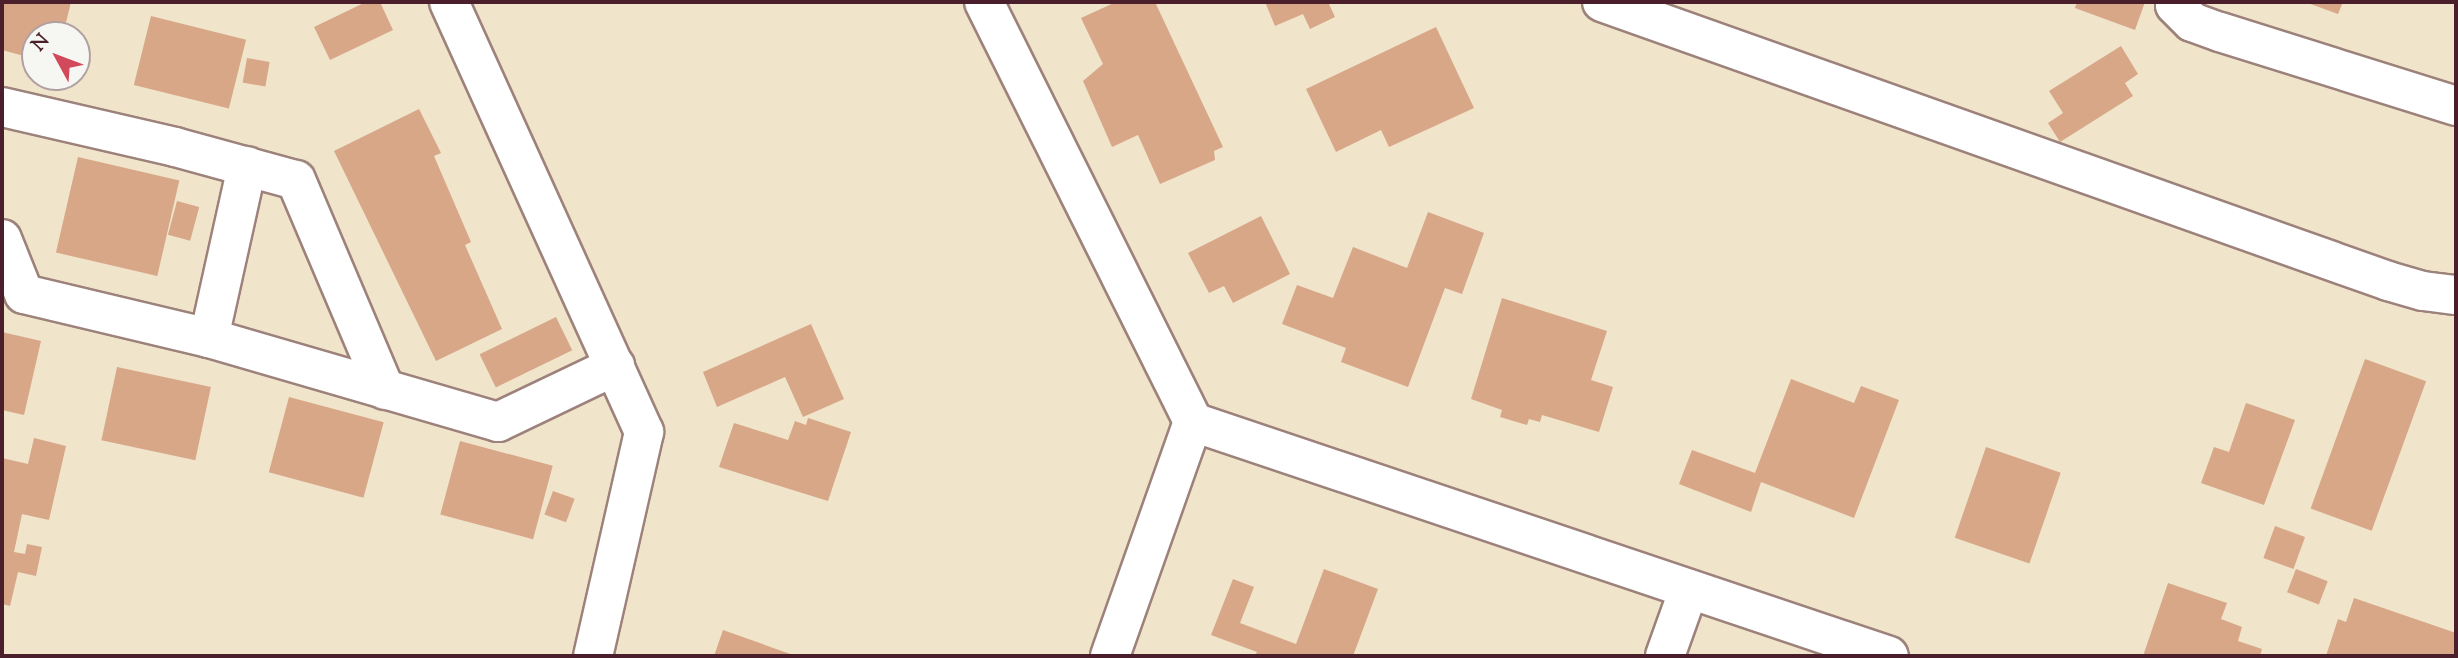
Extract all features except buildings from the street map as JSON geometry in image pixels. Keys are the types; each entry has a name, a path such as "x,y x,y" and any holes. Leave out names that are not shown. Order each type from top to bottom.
{"lane":[{"path":"449,2 644,432 593,656"},
{"path":"984,2 1193,422 1889,656"},
{"path":"1602,2 2388,281 2423,291 2456,295"},
{"path":"2176,2 2175,5 2192,22 2455,103"},
{"path":"2,107 296,180 385,390"},
{"path":"209,338 247,166"},
{"path":"2,239 24,294 209,338 498,422 615,366"},
{"path":"1110,656 1193,422"},
{"path":"1665,656 1689,589"}]}
